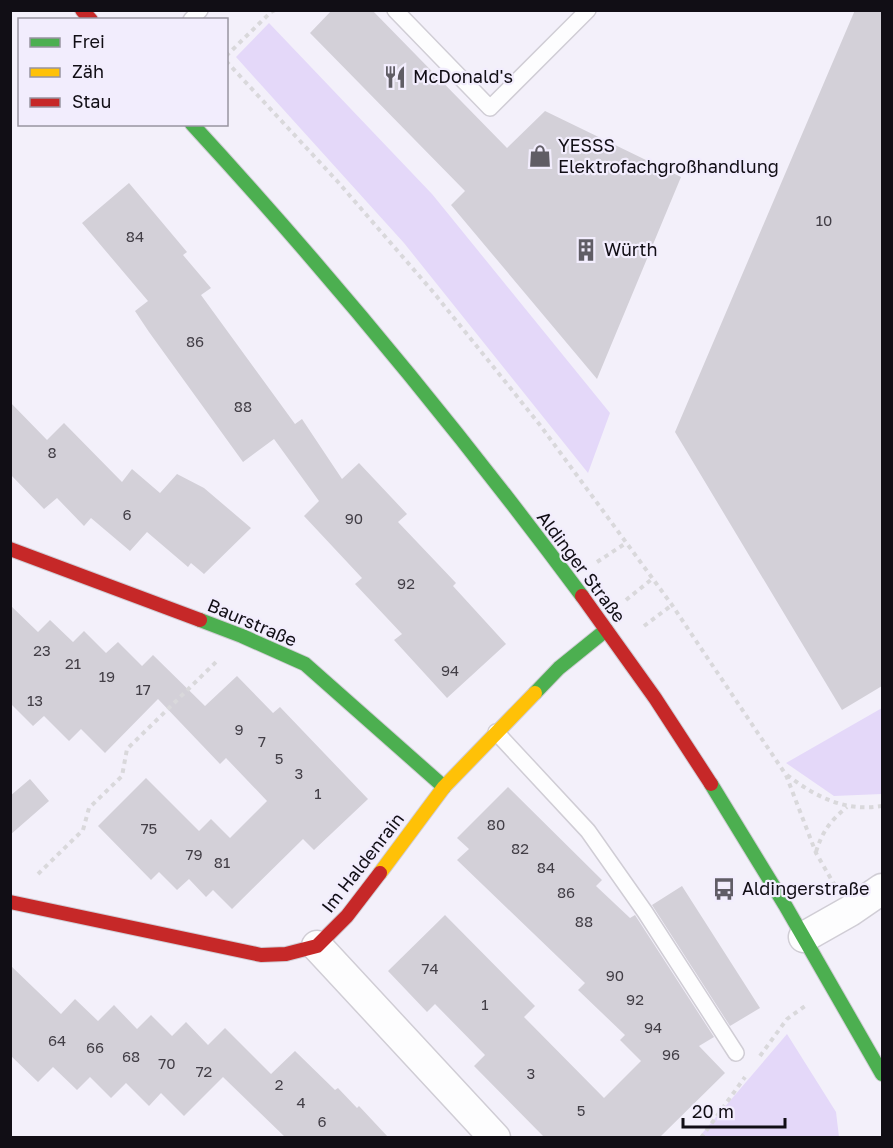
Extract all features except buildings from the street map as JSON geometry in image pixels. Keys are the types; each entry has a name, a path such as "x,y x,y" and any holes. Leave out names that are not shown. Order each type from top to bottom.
{"street":[{"name":"Aldinger Straße","path":"194,126 351,304 511,502 606,630 682,738 804,937 882,1074"},
{"name":"Baurstraße","path":"10,549 242,636 305,664 444,787"},
{"name":"Im Haldenrain","path":"10,902 261,955 286,954 317,945 347,916 444,787 559,668 606,630"},
{"path":"804,937 850,911 882,889"},
{"path":"317,945 495,1137"}],"lane":[{"path":"395,10 490,108 588,10"},
{"path":"496,732 588,831 645,912 736,1053"}],"path":[{"path":"228,54 270,12 275,10"},
{"path":"228,63 338,182 434,293 540,425 672,605 786,775 816,853 850,911"},
{"path":"35,877 83,830 89,808 122,776 127,749 242,636"},
{"path":"786,775 807,790 847,807 882,806"},
{"path":"816,853 822,835 832,820 847,807"}],"shaded area":[{"path":"269,23 432,194 610,413 588,473 404,243 236,57"},
{"path":"882,708 882,794 834,796 786,763"},
{"path":"787,1034 836,1112 839,1137 699,1137"}],"traffic: fast":[{"path":"194,126 294,238 393,355 489,474 582,596"},
{"path":"200,620 305,664 444,787"},
{"path":"535,693 559,668 606,630"},
{"path":"711,784 785,905 882,1074"}],"traffic: slow":[{"path":"380,873 444,787 535,693"}],"traffic: jam":[{"path":"82,10 89,18"},
{"path":"10,549 200,620"},
{"path":"582,596 655,698 711,784"},
{"path":"10,902 261,955 286,954 317,946 347,916 380,873"}],"place":[{"name":"McDonald's","path":"395,77"},
{"name":"YESSS Elektrofachgroßhandlung","path":"540,156"},
{"name":"Würth","path":"586,250"},
{"name":"Aldingerstraße","path":"724,889"}]}
